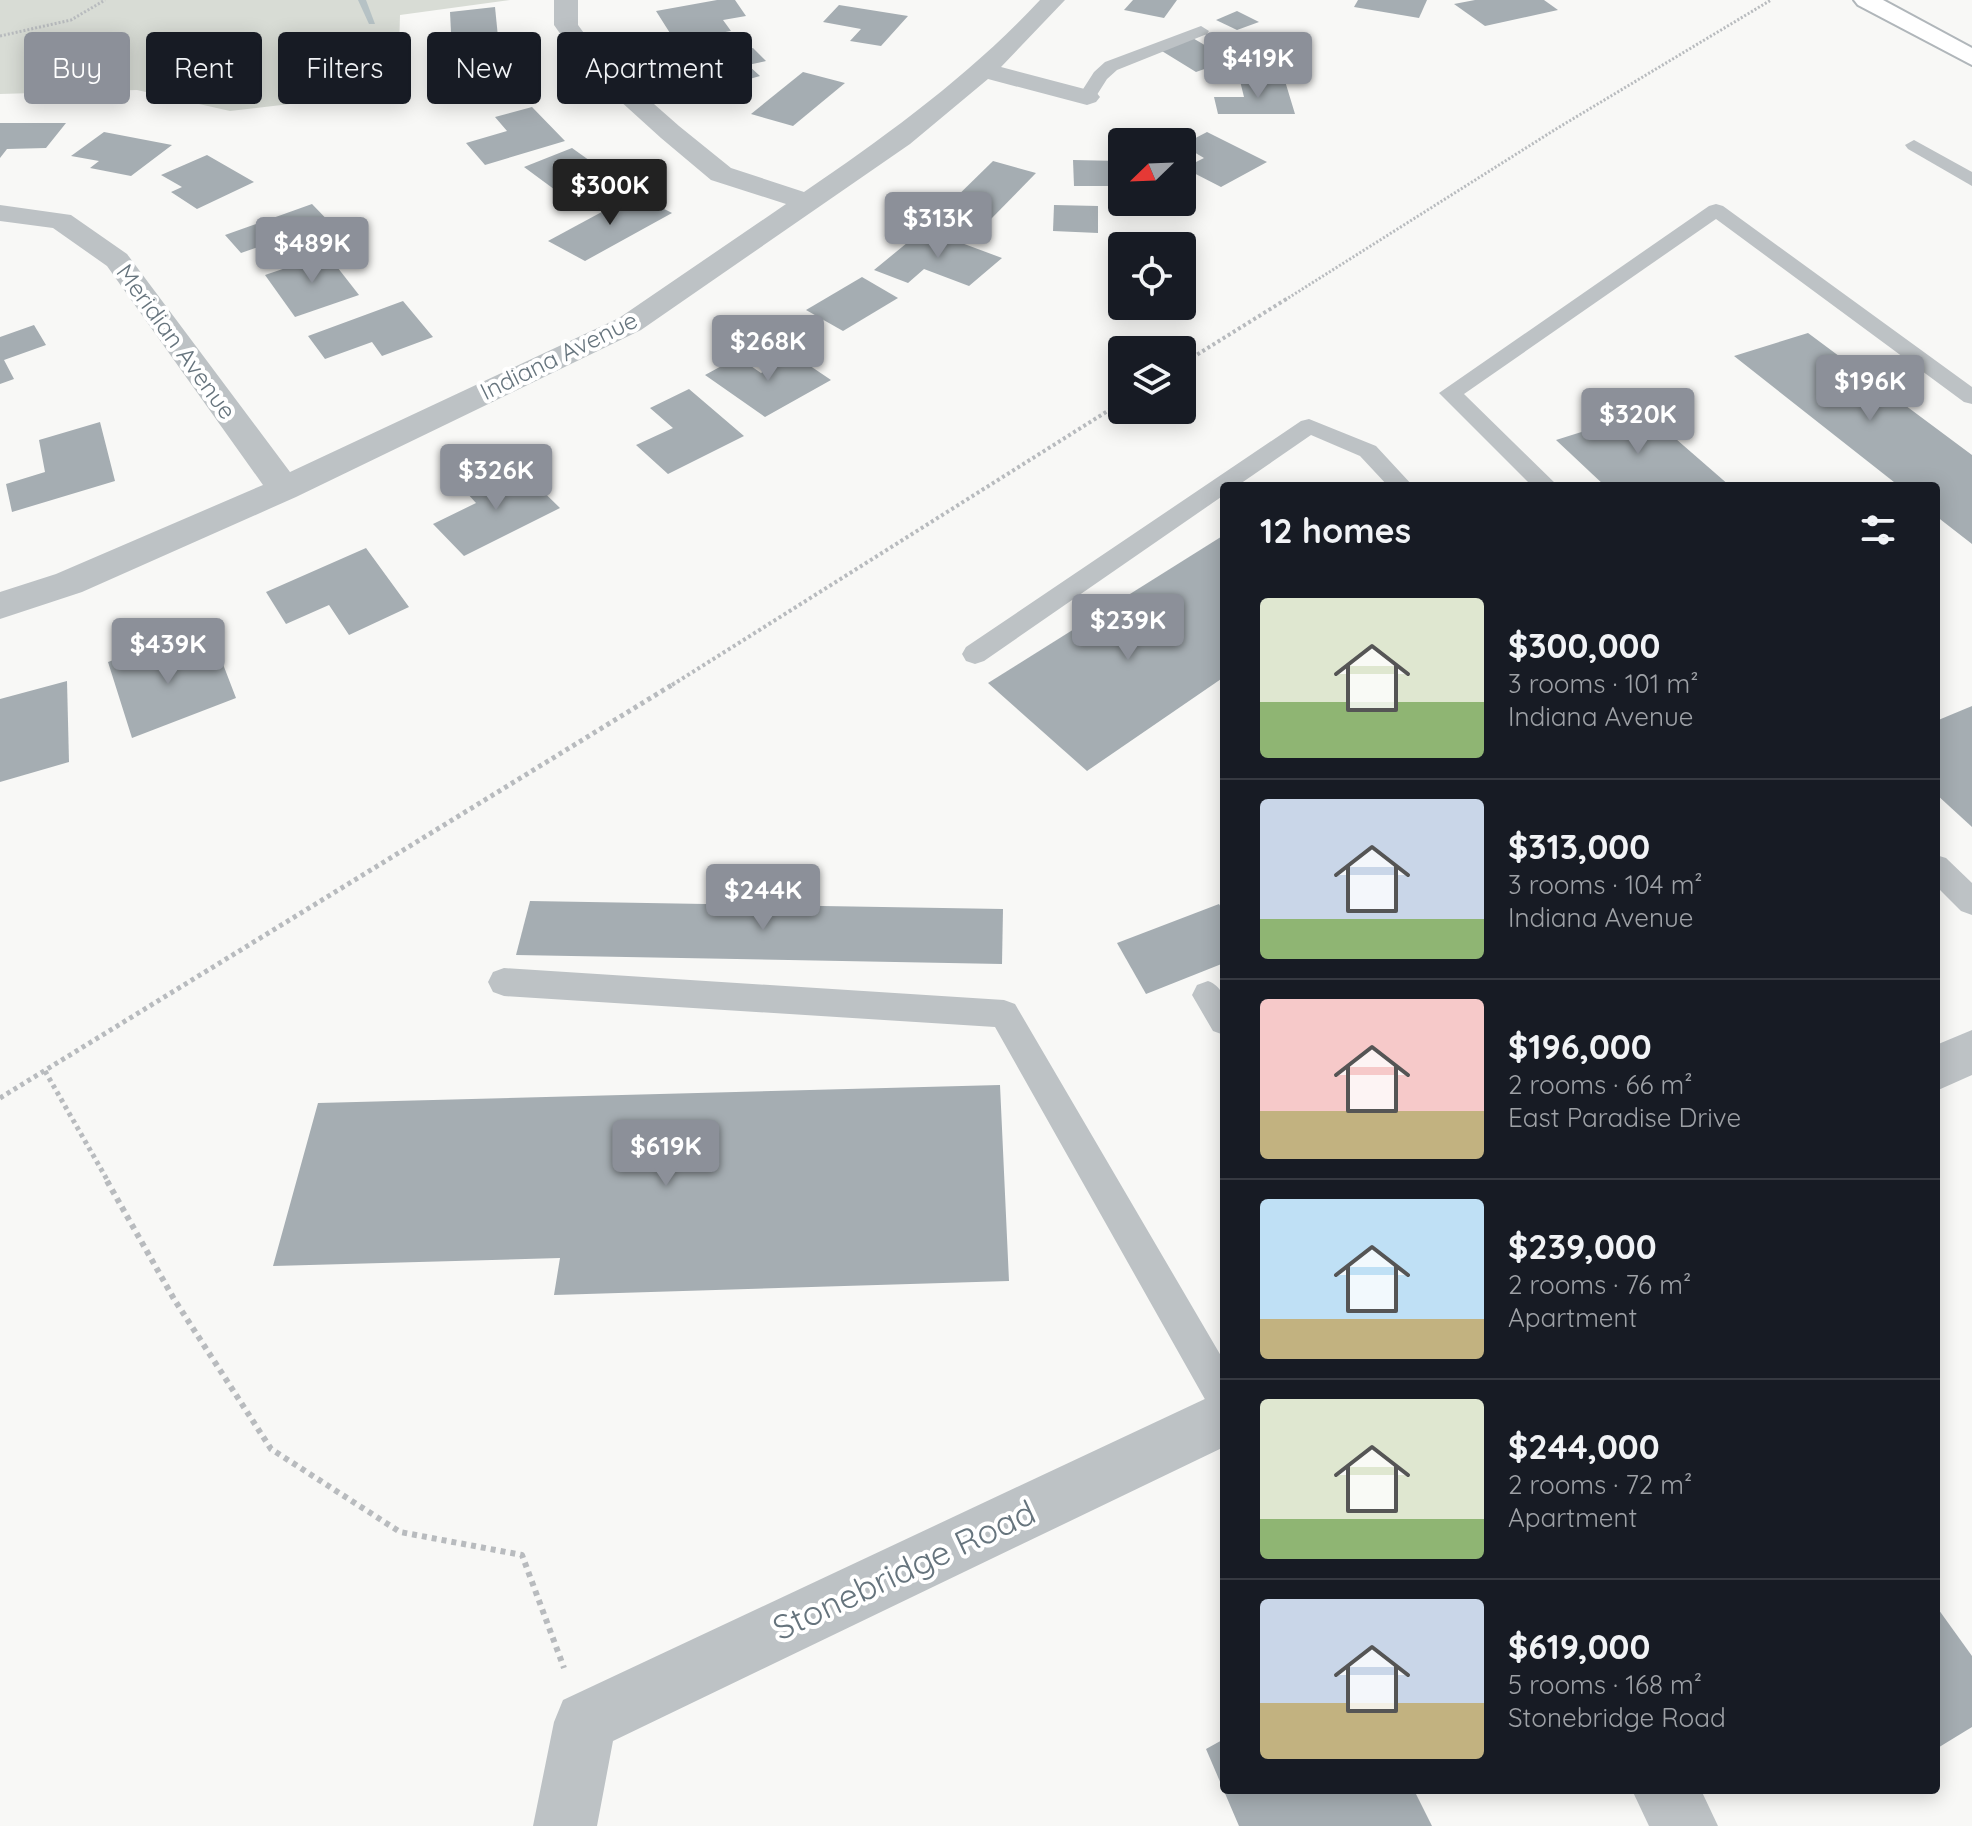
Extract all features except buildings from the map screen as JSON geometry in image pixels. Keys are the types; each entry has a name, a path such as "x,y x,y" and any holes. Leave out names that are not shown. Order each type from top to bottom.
{"street":[{"path":"566,0 566,25 595,65 670,132 721,174 808,202"},
{"name":"Indiana Avenue","path":"0,606 69,583 284,489 630,324 901,138 1006,51 1053,0"},
{"path":"1866,0 1972,58"},
{"path":"983,70 1087,97"},
{"name":"Meridian Avenue","path":"0,213 61,221 117,260 284,489"},
{"name":"Stonebridge Road","path":"585,1722 1220,1420"},
{"path":"565,1826 585,1722"},
{"path":"1666,1794 1686,1826"}],"lane":[{"path":"1087,97 1100,76 1111,66 1201,31"},
{"path":"1914,145 1972,180"},
{"path":"1542,482 1450,393 1716,210 1972,397"},
{"path":"1227,482 1309,426 1368,451 1397,482"},
{"path":"975,654 1220,487"},
{"path":"1940,871 1972,902"},
{"path":"504,982 1004,1014 1220,1390"}],"path":[{"path":"0,36 55,24 99,7 105,0"},
{"path":"1196,355 1556,129 1771,0"},
{"path":"0,1098 710,661 1108,411"},
{"path":"45,1071 174,1299 271,1449 400,1532 522,1555 585,1722"}],"shaded area":[{"path":"0,0 510,0 400,15 400,32 278,32 278,104 290,104 230,111 199,104 262,104 262,32 146,32 146,92 130,90 130,32 24,32 24,93 0,94"}],"waterway":[{"path":"362,0 372,22"}]}
